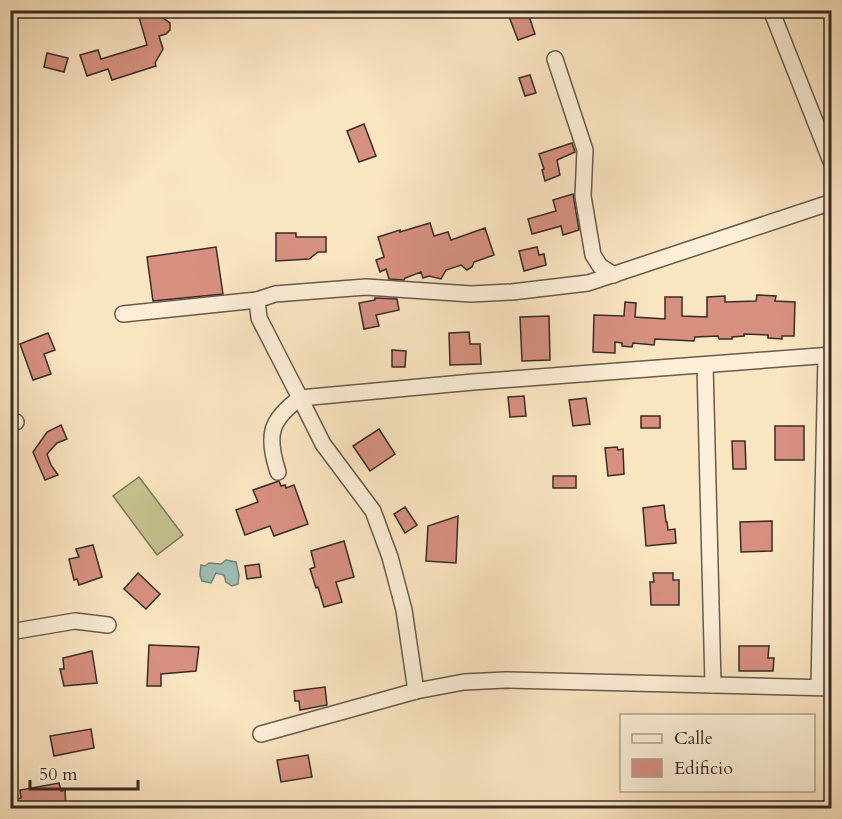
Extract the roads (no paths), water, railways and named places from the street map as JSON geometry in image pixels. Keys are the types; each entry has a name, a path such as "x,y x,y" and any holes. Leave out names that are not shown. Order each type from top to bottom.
{"street":[{"path":"771,10 831,164"},
{"path":"555,59 585,150 584,196 593,255 600,266 614,275"},
{"path":"123,314 257,300 275,294 366,287 471,294 512,292 588,283 831,202"},
{"path":"257,300 259,318 323,444 373,511 390,557 404,610 416,691"},
{"path":"261,734 416,691 464,682 505,680 825,687 829,356 473,382 300,398 283,410 271,433 274,462 278,472"},
{"path":"705,365 713,686"},
{"path":"10,632 75,621 108,625"}],"water":[{"path":"226,560 236,562 239,575 238,584 232,586 226,582 224,575 216,573 211,583 202,581 201,565 221,564"}]}
